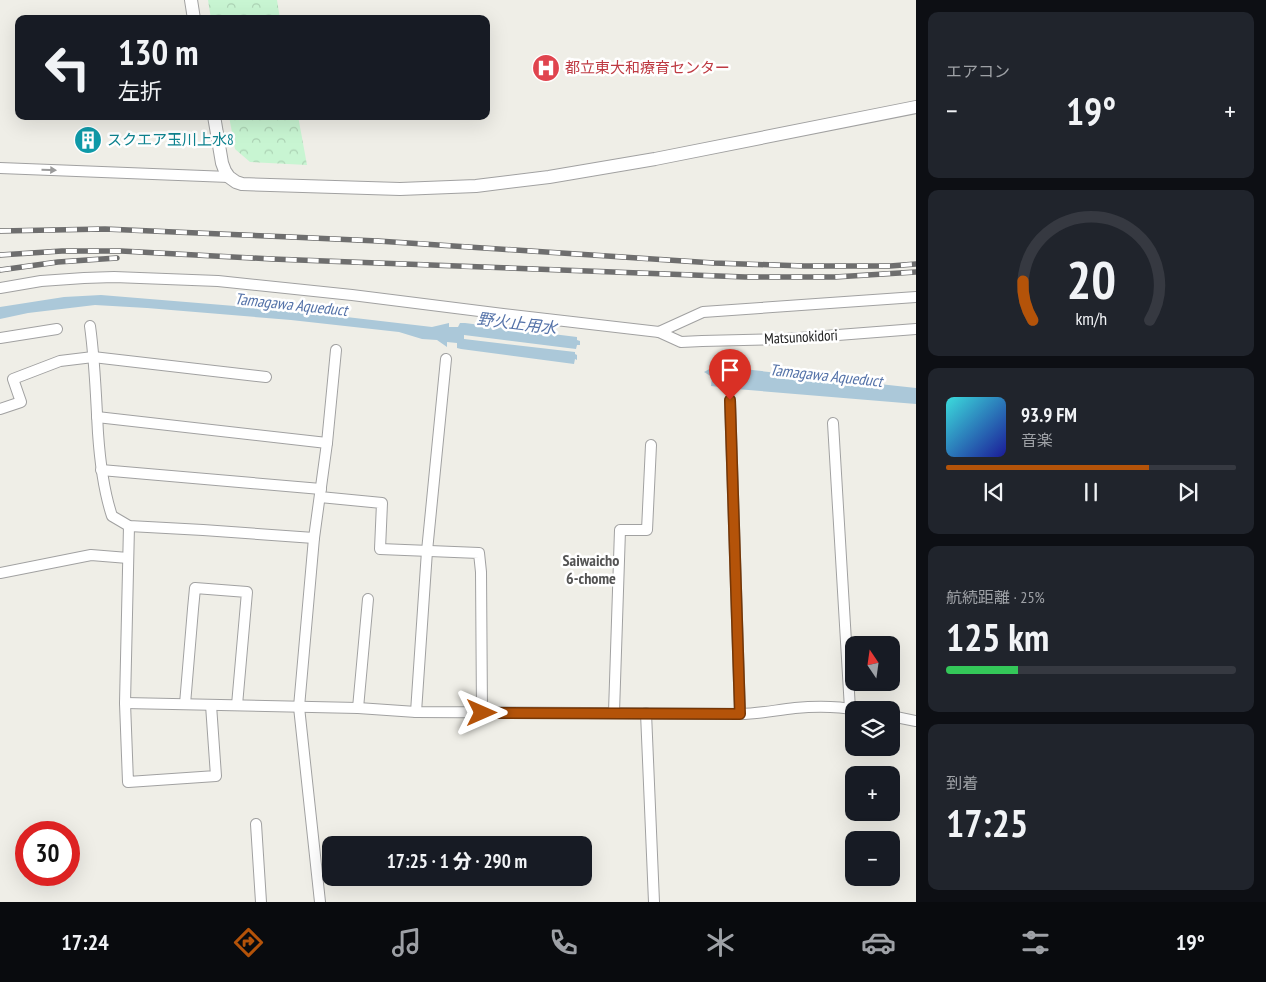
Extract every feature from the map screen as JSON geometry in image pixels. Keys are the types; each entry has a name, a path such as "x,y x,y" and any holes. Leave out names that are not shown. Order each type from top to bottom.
{"street":[{"path":"191,0 193,15"},
{"path":"215,120 224,171 236,182 400,189 476,186 548,177 655,159 916,107"},
{"path":"0,168 229,177"},
{"path":"0,288 41,281 114,277 218,281 659,332 703,312 916,297"},
{"path":"90,326 101,470 112,516 129,526 314,538"},
{"path":"0,338 57,329"},
{"name":"Matsunokidori","path":"659,332 681,342 786,339 916,329"},
{"path":"320,902 299,707 314,538 327,443 336,350"},
{"path":"0,409 21,402 13,379 60,361 93,357 266,377"},
{"path":"416,712 427,551 446,359"},
{"path":"730,400 740,714"},
{"path":"97,417 327,443"},
{"path":"833,423 853,701"},
{"path":"614,712 620,530 647,530 651,445"},
{"path":"101,470 320,493 382,503 380,549 479,553 481,572 482,713"},
{"path":"129,526 125,702 128,782 216,776 211,705"},
{"path":"0,573 91,555 128,558"},
{"path":"185,704 196,588 247,592 237,705"},
{"path":"358,708 368,599"},
{"path":"125,702 482,713 755,714 796,708 845,708"},
{"path":"646,713 654,902"},
{"path":"900,718 916,721"},
{"path":"256,824 261,902"}],"green space":[{"path":"208,0 277,0 279,15 210,15"},
{"path":"230,120 299,120 307,165 250,162 235,149"}],"water":[{"path":"101,295 295,311 432,327 449,323 449,327 458,327 460,323 465,323 577,337 580,345 577,345 576,349 464,335 464,339 575,352 577,360 575,359 574,364 461,349 457,348 457,343 447,342 447,347 437,340 422,339 399,332 291,320 147,308 95,305 28,313 0,319 0,307 64,297"},
{"path":"715,366 916,388 916,404 711,386 712,377 704,372"}],"railway":[{"path":"0,231 105,229 291,237 714,263 804,266 890,266 916,264"},
{"path":"0,255 62,251 121,251 272,259 745,277 835,277 916,272"},
{"path":"0,270 58,262 117,258"}],"place":[{"name":"都立東大和療育センター","path":"546,68"},
{"name":"スクエア玉川上水8","path":"88,140"}],"district":[{"name":"Saiwaicho 6-chome","path":"591,569"}],"route":[{"path":"482,713 614,712 740,714 730,400"}],"water label":[{"name":"Tamagawa Aqueduct","path":"291,304"},
{"name":"野火止用水","path":"517,323"},
{"name":"Tamagawa Aqueduct","path":"826,375"}]}
